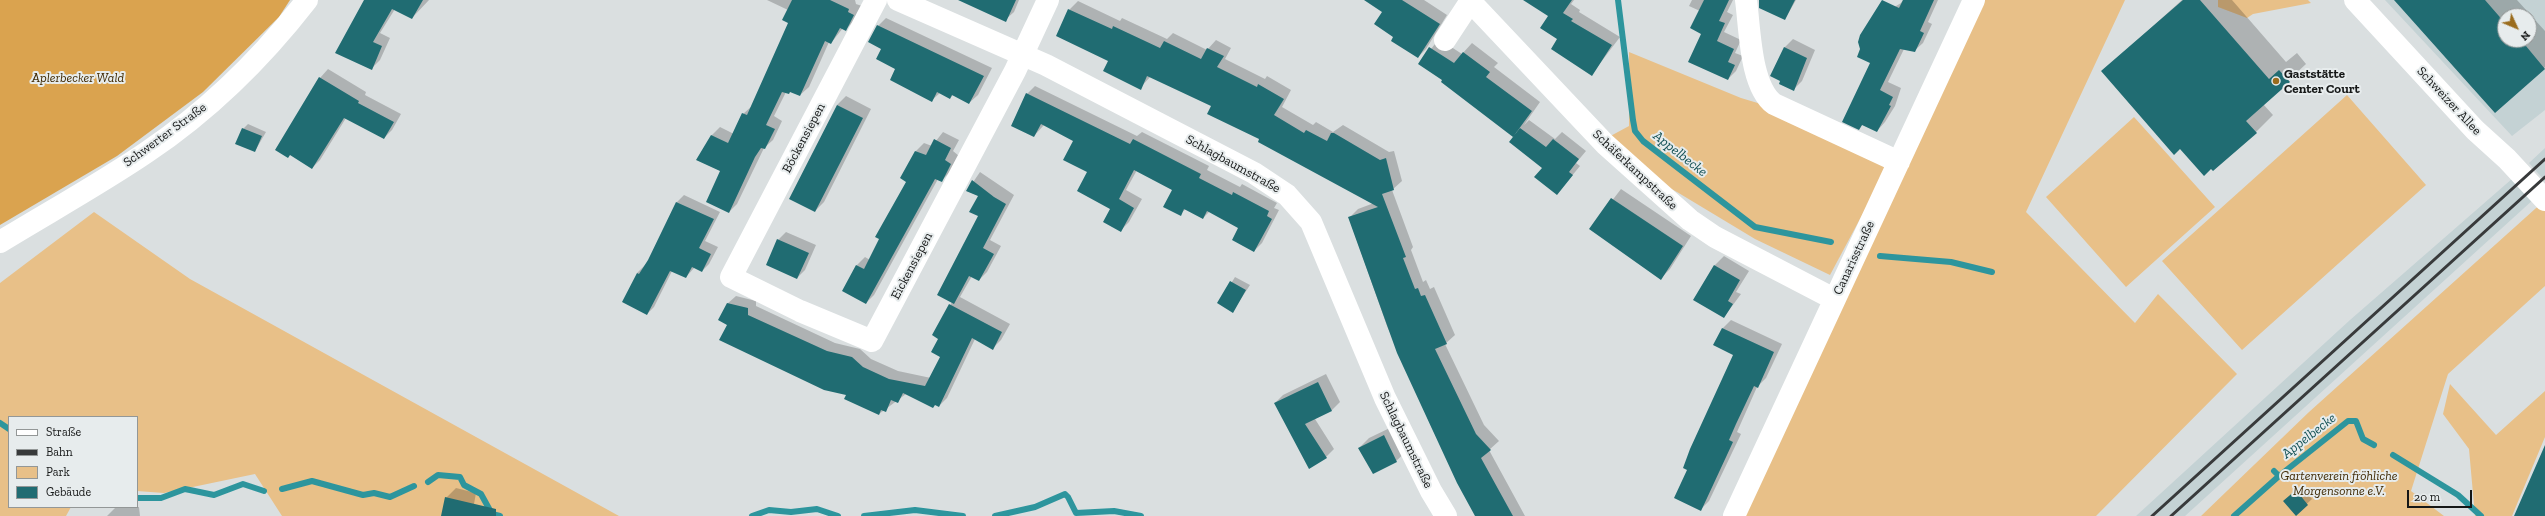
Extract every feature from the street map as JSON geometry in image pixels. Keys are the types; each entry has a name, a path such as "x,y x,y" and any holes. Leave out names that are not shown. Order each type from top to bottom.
{"street":[{"name":"Schwerter Straße","path":"0,242 147,152 193,118 239,77 282,32 307,0"},
{"name":"Böckensiepen","path":"731,276 876,0"},
{"name":"Schlagbaumstraße","path":"898,0 1023,55 1254,173 1287,195 1311,222 1385,398 1431,491 1446,516"},
{"path":"1023,55 1048,0"},
{"path":"1746,0 1754,60 1761,89 1766,98 1774,104 1899,162"},
{"name":"Canarisstraße","path":"1734,516 1974,0"},
{"name":"Schweizer Allee","path":"2355,0 2475,130 2507,159 2545,200"},
{"path":"1445,40 1470,1"},
{"name":"Schäferkampstraße","path":"1470,1 1604,144 1690,220 1716,236 1834,299"},
{"name":"Eickensiepen","path":"731,276 800,311 872,341 1023,55"}],"shaded area":[{"path":"2385,0 2545,0 2545,110 2512,136"},
{"path":"2545,148 2545,181 2529,163"},
{"path":"2513,178 2534,199 2185,516 2136,516 2350,320"}],"green space":[{"name":"Aplerbecker Wald","path":"0,0 290,0 279,17 203,92 117,156 0,225"},
{"path":"1980,0 2125,0 2026,212 2135,323 2158,294 2237,374 2096,516 1744,516"},
{"path":"2218,0 2308,0 2311,3 2253,14 2247,18 2218,7"},
{"path":"1629,52 1741,98 1771,107 1891,161 1830,275 1755,239 1677,192 1636,170 1605,139 1629,126"},
{"path":"2347,95 2426,185 2242,350 2162,261"},
{"path":"2134,117 2215,207 2126,287 2046,197"},
{"name":"Gartenverein fröhliche Morgensonne e.V.","path":"2545,200 2545,286 2448,374 2411,491 2444,516 2201,516 2309,412"},
{"path":"94,212 190,279 619,516 282,516 255,474 164,493 138,491 138,416 8,416 8,508 70,508 66,516 0,516 0,283"},
{"path":"2450,384 2496,435 2545,391 2545,437 2512,516 2475,516 2469,449 2443,414"}],"building":[{"path":"364,0 423,0 412,19 392,9 373,42 382,46 372,70 335,53"},
{"path":"792,0 830,0 849,9 848,12 854,15 846,31 840,28 831,44 825,41 800,96 790,92 789,94 782,92 766,125 775,129 765,149 761,148 755,157 729,213 706,202 720,171 696,160 711,135 728,143 742,113 747,115 788,23 782,20"},
{"path":"958,0 1016,0 1006,22"},
{"path":"1364,0 1402,0 1440,24 1418,58 1391,41 1393,37 1374,24 1382,12"},
{"path":"1523,0 1572,0 1563,13 1573,19 1571,21 1612,45 1592,76 1551,49 1557,39 1540,28 1548,16"},
{"path":"1704,0 1729,0 1719,21 1725,23 1717,41 1734,49 1728,62 1735,65 1728,80 1688,62 1701,34 1690,28"},
{"path":"1759,0 1795,0 1785,20 1759,8"},
{"path":"1882,0 1899,8 1903,0 1934,0 1920,31 1924,33 1915,52 1900,49 1880,90 1893,97 1889,105 1891,106 1877,132 1862,125 1859,130 1842,122 1870,63 1857,57 1860,49 1858,42 1860,35"},
{"path":"2183,0 2200,0 2269,79 2279,70 2290,82 2246,121 2257,133 2213,171 2211,169 2204,176 2180,149 2174,155 2101,71"},
{"path":"2394,0 2485,0 2497,14 2497,48 2528,48 2545,69 2495,113"},
{"path":"1068,9 1112,29 1113,26 1160,48 1164,41 1201,59 1207,48 1224,56 1217,67 1257,87 1258,84 1284,99 1274,115 1304,133 1306,130 1327,141 1331,133 1334,133 1380,160 1386,158 1394,190 1382,194 1406,257 1403,258 1415,289 1418,288 1421,296 1425,295 1447,344 1435,349 1476,434 1491,450 1481,458 1513,516 1475,516 1457,483 1397,353 1348,217 1378,207 1258,142 1259,139 1207,114 1211,106 1147,76 1141,90 1103,71 1108,61 1056,36"},
{"path":"877,25 984,76 969,104 952,95 950,99 937,92 932,102 890,80 895,69 876,59 881,49 868,42"},
{"path":"1429,47 1454,63 1463,52 1490,72 1486,77 1532,111 1513,137 1441,82 1442,80 1418,64"},
{"path":"1784,47 1807,58 1794,91 1779,84 1780,81 1770,76"},
{"path":"319,77 359,101 358,103 394,122 384,139 344,118 312,169 290,155 288,158 275,150"},
{"path":"1026,93 1130,144 1133,139 1201,174 1199,178 1232,195 1233,192 1269,211 1267,216 1272,219 1254,252 1232,240 1238,228 1207,211 1203,219 1184,209 1181,216 1163,207 1172,190 1134,170 1119,199 1134,208 1121,232 1103,222 1110,209 1077,191 1087,172 1063,160 1073,141 1041,124 1034,137 1011,126"},
{"path":"837,105 863,118 815,212 789,199"},
{"path":"242,128 262,136 255,152 235,144"},
{"path":"1520,128 1546,147 1553,139 1579,159 1569,172 1573,175 1557,195 1534,177 1542,168 1509,142"},
{"path":"934,139 951,148 945,160 951,164 942,182 935,179 866,304 842,291 856,265 864,269 879,239 875,237 906,182 900,178 915,151 926,155"},
{"path":"972,180 994,197 1006,204 983,248 994,254 979,281 969,276 954,304 937,295 978,216 969,212 978,196 966,191"},
{"path":"1611,198 1683,246 1661,280 1589,229"},
{"path":"676,202 714,219 699,248 711,254 702,272 692,267 686,278 670,271 647,315 622,302 637,273 639,274 648,260"},
{"path":"777,239 809,253 797,279 766,265"},
{"path":"1714,265 1740,280 1728,301 1733,304 1724,318 1693,300"},
{"path":"1230,281 1246,290 1233,313 1217,303"},
{"path":"727,303 748,308 748,315 827,351 852,357 863,367 889,379 925,386 940,357 931,352 938,339 932,335 949,304 1002,332 993,350 972,338 939,407 935,405 933,408 903,393 898,403 891,400 886,412 881,410 879,415 844,399 846,395 824,390 719,340 727,325 718,320"},
{"path":"1722,328 1774,352 1758,388 1754,386 1736,424 1729,440 1733,442 1701,511 1674,498 1687,470 1683,468 1690,449 1733,355 1713,345"},
{"path":"1318,382 1332,411 1305,424 1327,458 1309,469 1274,403"},
{"path":"1384,435 1397,462 1373,474 1358,448"},
{"path":"2545,445 2545,516 2514,516"},
{"path":"2296,490 2308,505 2296,516 2283,501"},
{"path":"445,497 496,509 496,516 441,516"}],"waterway":[{"name":"Appelbecke","path":"1618,0 1633,120 1635,131 1643,141 1755,227 1831,242"},
{"name":"Appelbecke","path":"1880,256 1951,262 1992,272"},
{"name":"Appelbecke","path":"2274,471 2279,476 2348,421 2356,421 2363,439 2374,445"},
{"name":"Böckensiepen","path":"0,423 8,428"},
{"name":"Appelbecke","path":"2393,455 2458,495 2481,516"},
{"name":"Böckensiepen","path":"428,482 438,475 460,477 464,485 481,494 492,514 500,516"},
{"name":"Böckensiepen","path":"2234,516 2279,476"},
{"name":"Böckensiepen","path":"282,489 312,481 363,495 374,493 390,497 414,486"},
{"name":"Böckensiepen","path":"138,498 161,498 185,489 214,495 243,484 264,491"},
{"name":"Böckensiepen","path":"995,516 1035,507 1065,494 1076,513 1114,511 1141,516"},
{"name":"Böckensiepen","path":"752,516 769,510 791,512 817,509 838,516"},
{"name":"Böckensiepen","path":"864,516 915,510 963,516"}],"railway":[{"path":"2152,516 2545,159"},
{"path":"2171,516 2545,177"}],"place":[{"name":"Gaststätte Center Court","path":"2276,81"}]}
